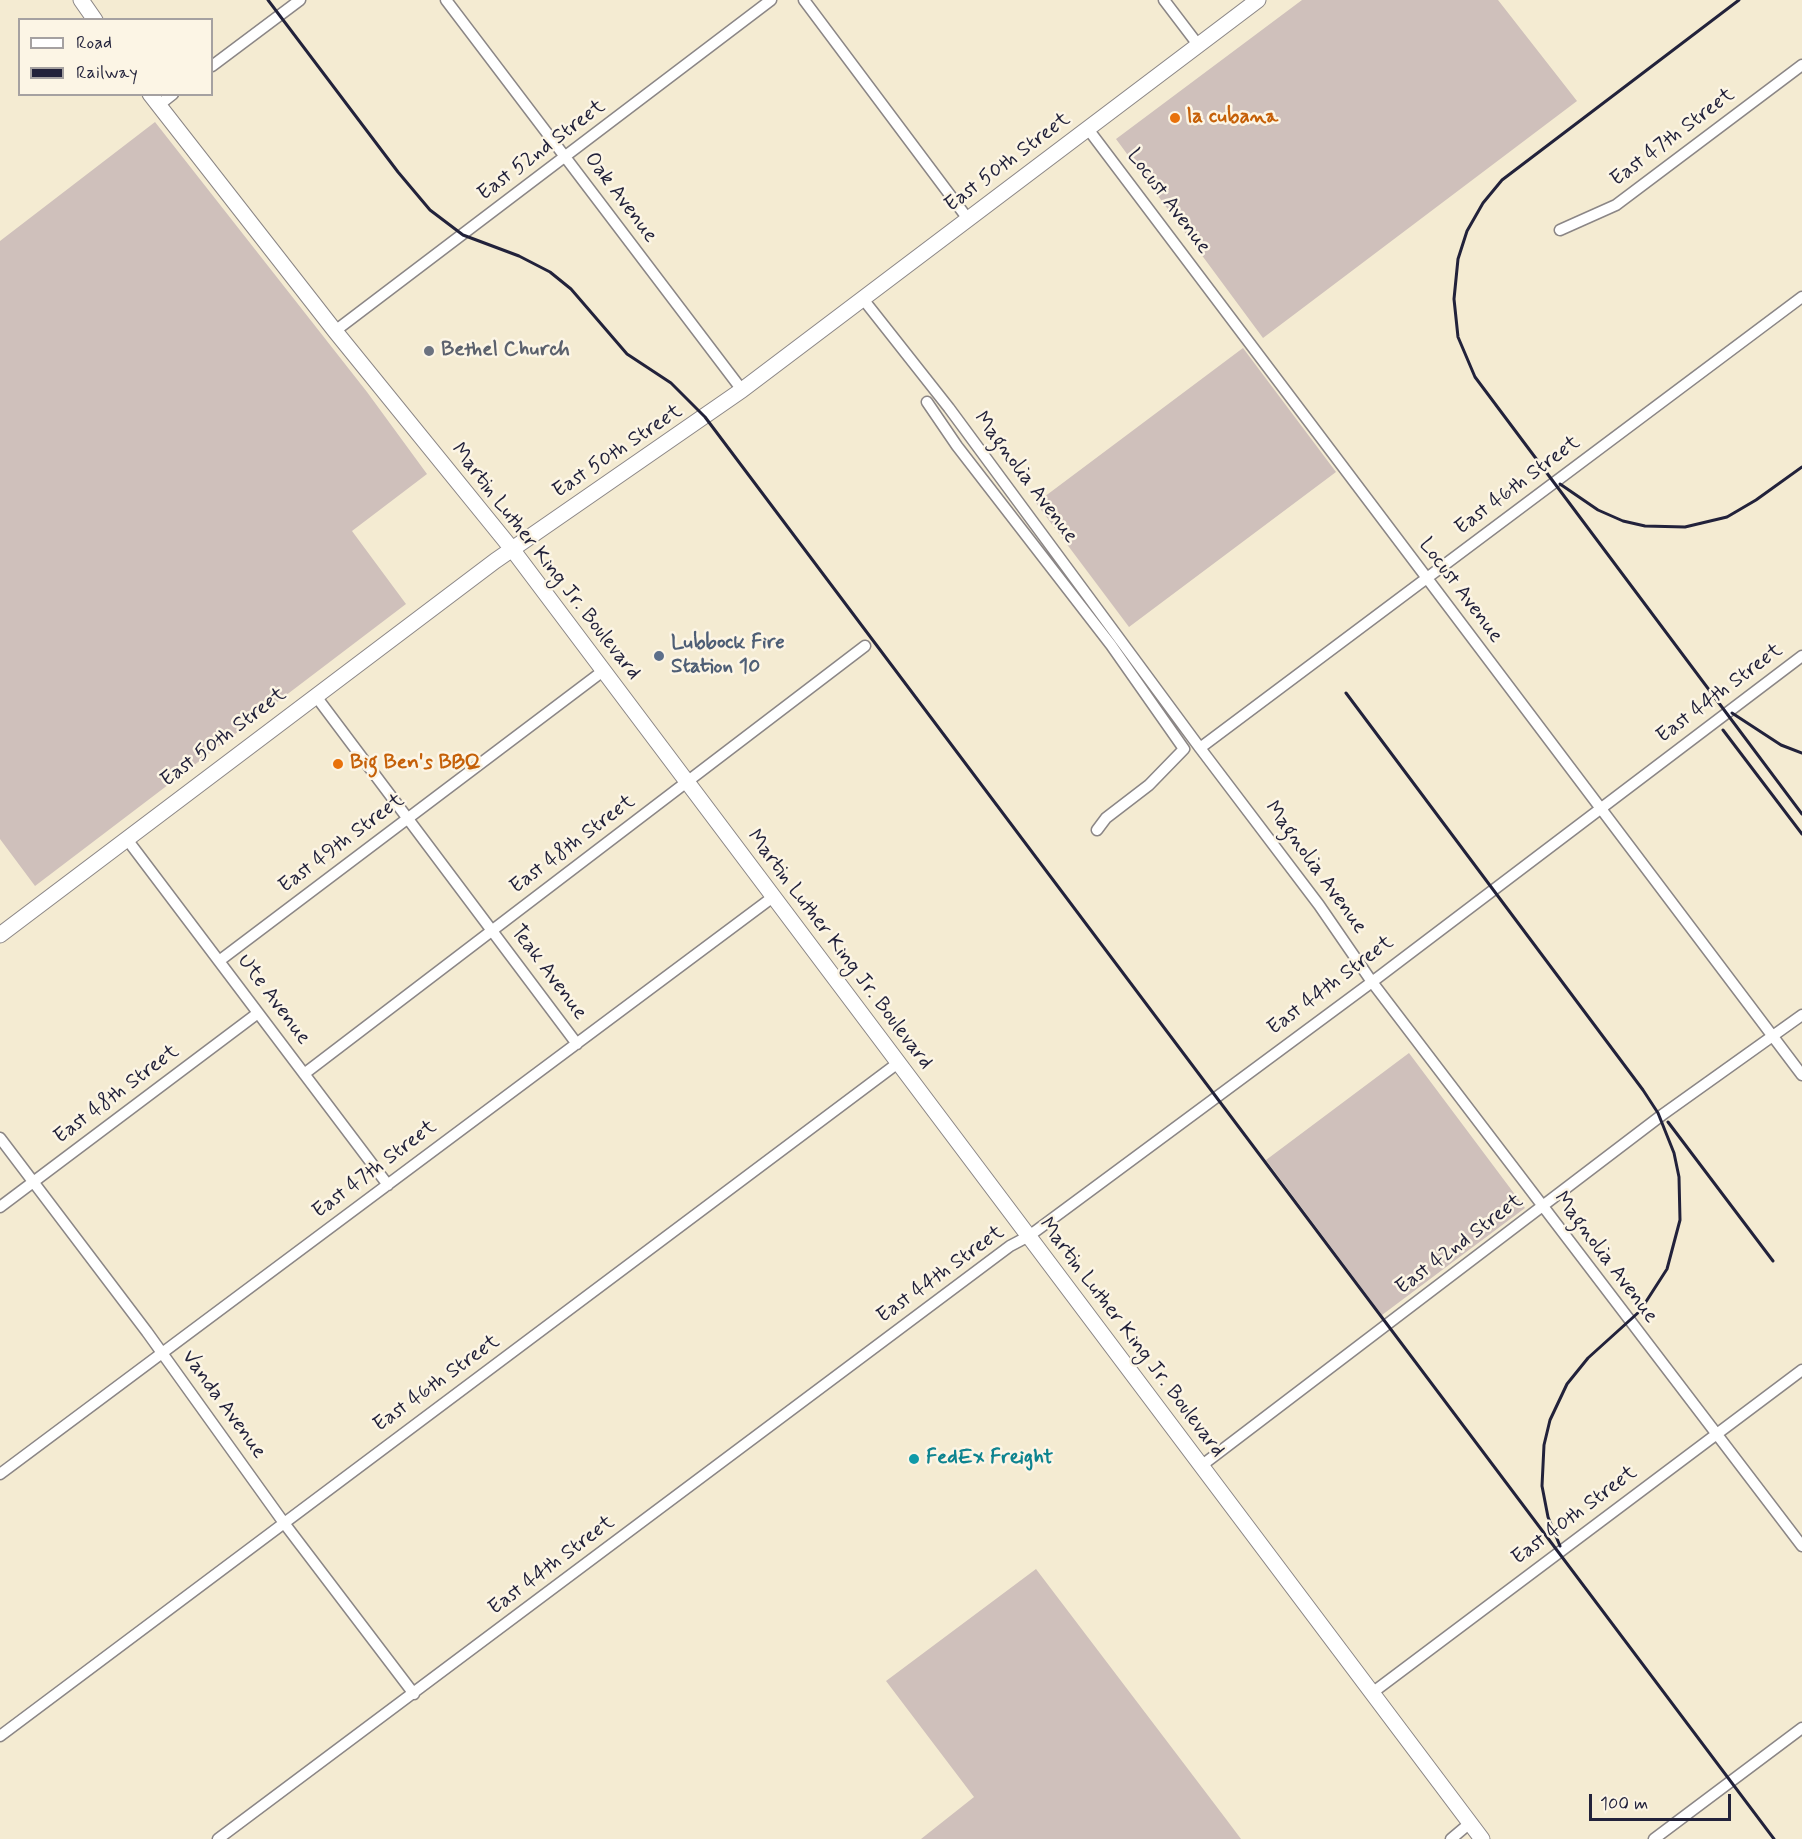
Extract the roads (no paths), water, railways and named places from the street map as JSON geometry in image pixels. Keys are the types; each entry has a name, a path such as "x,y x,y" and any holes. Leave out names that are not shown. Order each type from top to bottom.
{"main road":[{"path":"81,0 94,18"},
{"name":"East 50th Street","path":"0,935 315,695 512,549 742,390 1258,0"},
{"name":"Martin Luther King Jr. Boulevard","path":"155,100 335,332 512,549 1482,1839"}],"street":[{"path":"213,65 300,0"},
{"name":"Oak Avenue","path":"446,0 742,390"},
{"name":"East 52nd Street","path":"335,332 566,159 771,0"},
{"path":"804,0 968,219"},
{"path":"1164,0 1199,46"},
{"name":"East 47th Street","path":"1560,230 1616,205 1802,65"},
{"name":"Locust Avenue","path":"1088,129 1802,1075"},
{"name":"East 46th Street","path":"1200,748 1802,297"},
{"name":"Magnolia Avenue","path":"863,299 948,408 1319,905 1372,982 1802,1546"},
{"path":"927,402 957,446 1112,645 1184,749 1149,785 1106,818 1097,830"},
{"name":"East 48th Street","path":"303,1074 687,784 704,768 865,646"},
{"name":"East 44th Street","path":"218,1839 1010,1246 1029,1236 1372,982 1802,656"},
{"name":"East 49th Street","path":"219,961 603,671"},
{"name":"Teak Avenue","path":"315,695 577,1044"},
{"name":"Ute Avenue","path":"126,838 388,1185"},
{"name":"East 47th Street","path":"0,1474 773,897"},
{"name":"East 48th Street","path":"0,1207 258,1013"},
{"name":"East 42nd Street","path":"1201,1466 1543,1208 1662,1115 1802,1015"},
{"name":"East 46th Street","path":"0,1736 897,1063"},
{"name":"Vanda Avenue","path":"0,1138 414,1694"},
{"name":"East 40th Street","path":"1372,1693 1802,1370"},
{"path":"1654,1839 1802,1728"},
{"path":"1451,1839 1470,1823"}],"railway":[{"path":"268,0 398,172 430,210 463,235 519,256 550,272 571,289 627,354 671,383 705,417 1774,1839"},
{"path":"1739,0 1502,180 1483,203 1467,231 1458,259 1454,299 1458,337 1475,377 1802,814"},
{"path":"1560,484 1598,510 1623,521 1645,526 1685,527 1727,517 1756,500 1802,467"},
{"path":"1346,693 1643,1090 1658,1113 1674,1153 1679,1177 1680,1220 1667,1269 1640,1311 1588,1358 1567,1384 1550,1420 1544,1445 1542,1486 1548,1517 1560,1546"},
{"path":"1732,713 1781,745 1802,753"},
{"path":"1723,730 1802,834"},
{"path":"1668,1122 1773,1261"}],"place":[{"name":"la cubana","path":"1175,118"},
{"name":"Bethel Church","path":"429,351"},
{"name":"Lubbock Fire Station 10","path":"659,656"},
{"name":"Big Ben's BBQ","path":"338,764"},
{"name":"FedEx Freight","path":"914,1459"}]}
